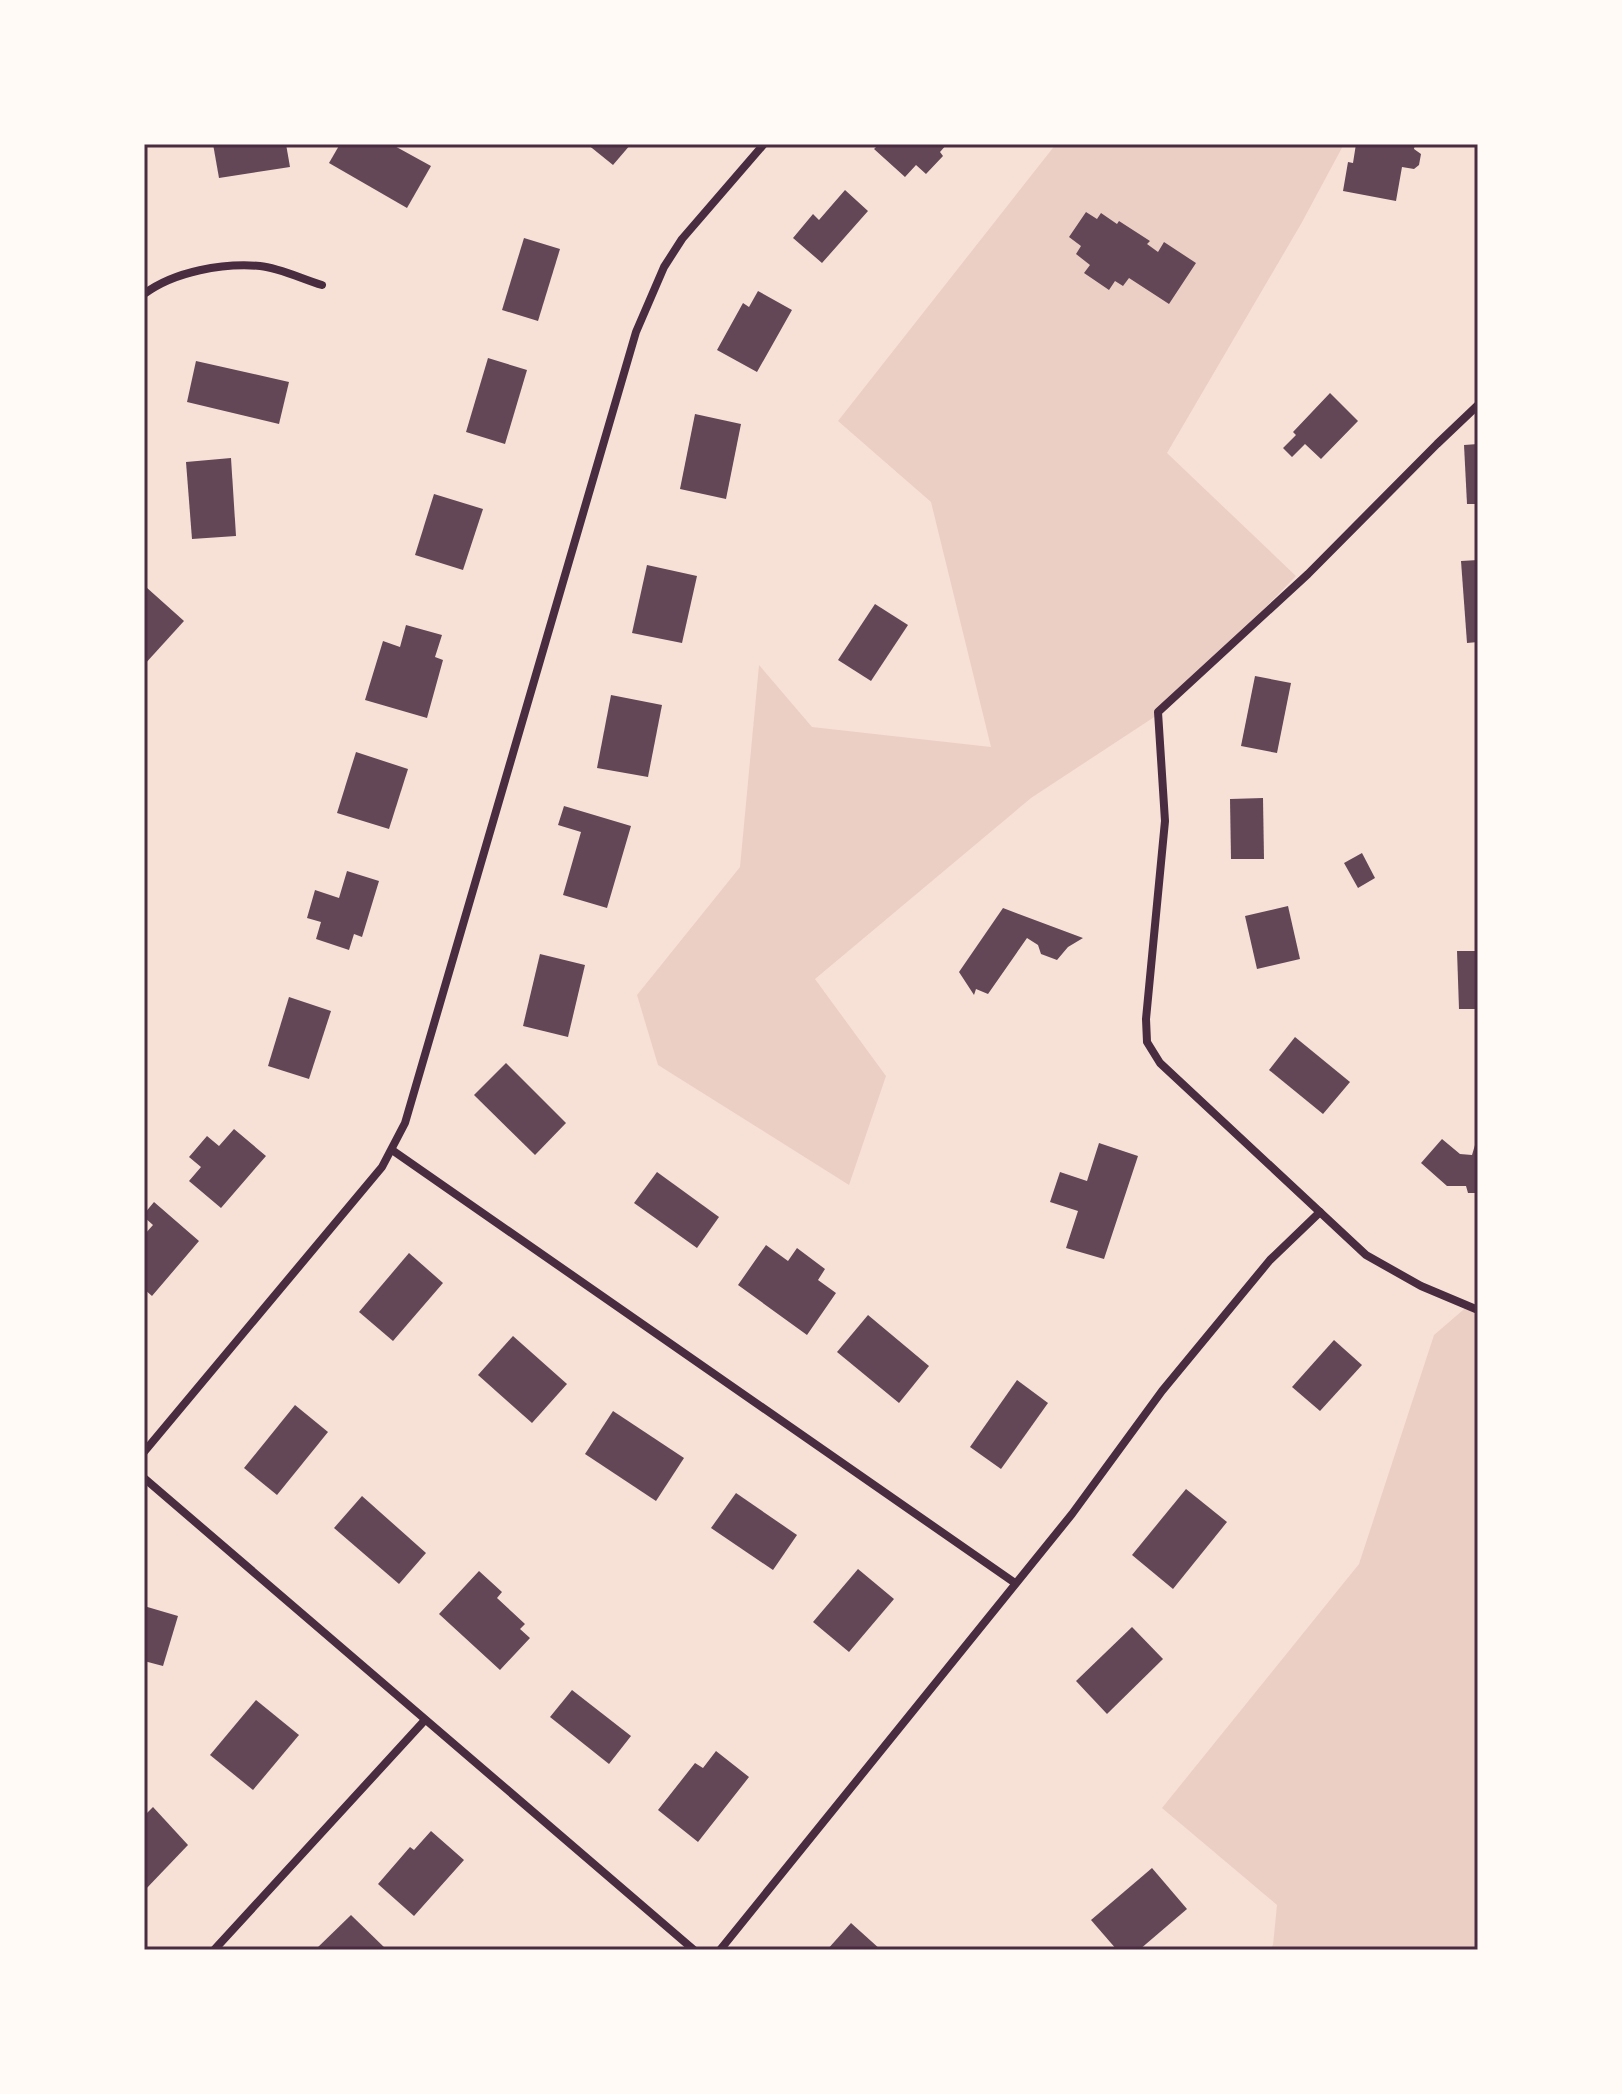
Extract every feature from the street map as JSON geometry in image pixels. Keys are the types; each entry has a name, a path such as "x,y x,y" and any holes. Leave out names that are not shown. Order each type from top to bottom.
{"street":[{"path":"144,1452 382,1167 405,1123 636,332 664,267 682,239 764,144"},
{"path":"144,294 169,279 210,269 262,266 322,285"},
{"path":"1478,405 1308,574 1158,712 1165,821 1146,1019 1147,1042 1160,1063 1366,1255 1421,1286 1478,1310"},
{"path":"392,1150 1015,1583"},
{"path":"720,1950 1072,1514 1162,1391 1270,1260 1320,1212"},
{"path":"144,1435 151,1443"},
{"path":"144,1478 694,1950"},
{"path":"214,1950 425,1720"}],"shaded area":[{"path":"1056,144 1344,144 1301,224 1167,453 1296,576 1168,708 1031,798 815,979 886,1076 849,1185 658,1065 637,995 740,867 759,665 812,727 991,747 931,502 838,421"},
{"path":"1470,1304 1478,1308 1478,1950 1269,1950 1273,1945 1277,1905 1162,1808 1359,1564 1434,1335"}],"building":[{"path":"213,144 286,144 290,167 219,178"},
{"path":"340,144 391,144 431,166 407,208 329,163"},
{"path":"587,144 631,144 613,165"},
{"path":"879,144 947,144 940,152 943,156 926,174 916,165 905,177 874,149"},
{"path":"1356,144 1415,144 1414,149 1421,154 1419,165 1414,169 1402,167 1396,201 1343,191 1348,162 1353,163"},
{"path":"845,190 868,211 822,263 793,238 813,214 819,220"},
{"path":"1086,212 1097,219 1101,213 1117,224 1119,221 1150,241 1147,244 1158,252 1164,242 1196,263 1169,304 1129,278 1123,286 1115,281 1109,290 1084,273 1090,265 1076,254 1081,246 1069,237"},
{"path":"524,238 560,249 538,321 502,310"},
{"path":"758,291 792,310 757,372 717,350 743,303 749,307"},
{"path":"488,358 527,370 505,444 466,432"},
{"path":"196,361 289,382 279,424 187,402"},
{"path":"1330,393 1358,421 1321,459 1305,444 1292,457 1283,448 1296,435 1293,432"},
{"path":"695,414 741,424 726,499 680,489"},
{"path":"1478,444 1478,504 1467,504 1464,445"},
{"path":"231,458 236,536 192,539 186,462"},
{"path":"434,494 483,509 463,570 415,555"},
{"path":"1478,560 1478,642 1467,643 1461,561"},
{"path":"647,565 697,576 682,643 632,633"},
{"path":"146,587 184,621 144,665 144,589"},
{"path":"875,604 908,625 871,681 838,660"},
{"path":"406,625 442,635 435,657 443,660 427,718 365,700 383,641 400,647"},
{"path":"1255,676 1291,683 1277,753 1241,746"},
{"path":"611,695 662,705 648,777 597,768"},
{"path":"356,752 408,769 389,829 337,813"},
{"path":"1263,798 1264,859 1231,859 1230,799"},
{"path":"564,806 631,826 607,908 563,895 581,832 558,825"},
{"path":"1362,853 1375,878 1358,888 1344,863"},
{"path":"347,871 379,881 362,937 354,934 349,950 316,939 321,922 307,918 315,890 339,898"},
{"path":"1288,906 1300,959 1257,969 1245,916"},
{"path":"1003,908 1083,938 1068,947 1057,960 1041,954 1038,945 1027,938 988,994 976,989 974,995 959,972"},
{"path":"1457,951 1478,951 1478,1009 1459,1009"},
{"path":"540,954 585,965 568,1037 523,1026"},
{"path":"289,997 331,1011 309,1079 268,1066"},
{"path":"1295,1037 1350,1082 1323,1114 1269,1070"},
{"path":"506,1063 566,1123 535,1155 474,1095"},
{"path":"234,1129 266,1156 221,1208 189,1181 201,1167 189,1157 207,1136 219,1146"},
{"path":"1442,1139 1460,1154 1472,1155 1478,1144 1478,1193 1468,1193 1466,1186 1447,1186 1421,1163"},
{"path":"1099,1143 1138,1156 1104,1259 1066,1248 1078,1211 1050,1202 1060,1172 1087,1181"},
{"path":"657,1172 719,1217 697,1248 634,1203"},
{"path":"154,1202 199,1241 152,1296 144,1289 144,1235 153,1225 144,1214"},
{"path":"766,1245 788,1261 797,1248 825,1269 818,1280 836,1293 807,1335 738,1285"},
{"path":"409,1253 443,1283 393,1341 359,1312"},
{"path":"868,1315 929,1366 899,1403 837,1352"},
{"path":"513,1336 567,1384 532,1423 478,1375"},
{"path":"1334,1340 1362,1365 1320,1411 1292,1387"},
{"path":"1017,1380 1048,1403 1001,1469 970,1447"},
{"path":"295,1405 328,1432 277,1495 244,1468"},
{"path":"613,1411 684,1458 656,1501 585,1454"},
{"path":"1186,1489 1227,1522 1173,1589 1132,1555"},
{"path":"736,1493 797,1535 773,1570 711,1528"},
{"path":"362,1496 426,1553 399,1584 334,1528"},
{"path":"858,1569 894,1599 849,1652 813,1622"},
{"path":"479,1571 502,1592 497,1598 525,1624 520,1629 530,1638 500,1670 439,1614"},
{"path":"144,1606 178,1616 163,1666 144,1661"},
{"path":"1132,1627 1163,1659 1107,1714 1076,1681"},
{"path":"572,1690 631,1736 609,1764 550,1717"},
{"path":"256,1700 299,1735 253,1790 210,1755"},
{"path":"716,1751 749,1777 698,1842 658,1810 695,1763 703,1768"},
{"path":"153,1807 188,1845 144,1891 144,1816"},
{"path":"431,1831 464,1860 414,1916 378,1884 410,1847 414,1850"},
{"path":"1152,1868 1187,1909 1139,1950 1117,1950 1091,1920"},
{"path":"351,1915 387,1950 315,1950"},
{"path":"851,1923 881,1950 827,1950"}]}
